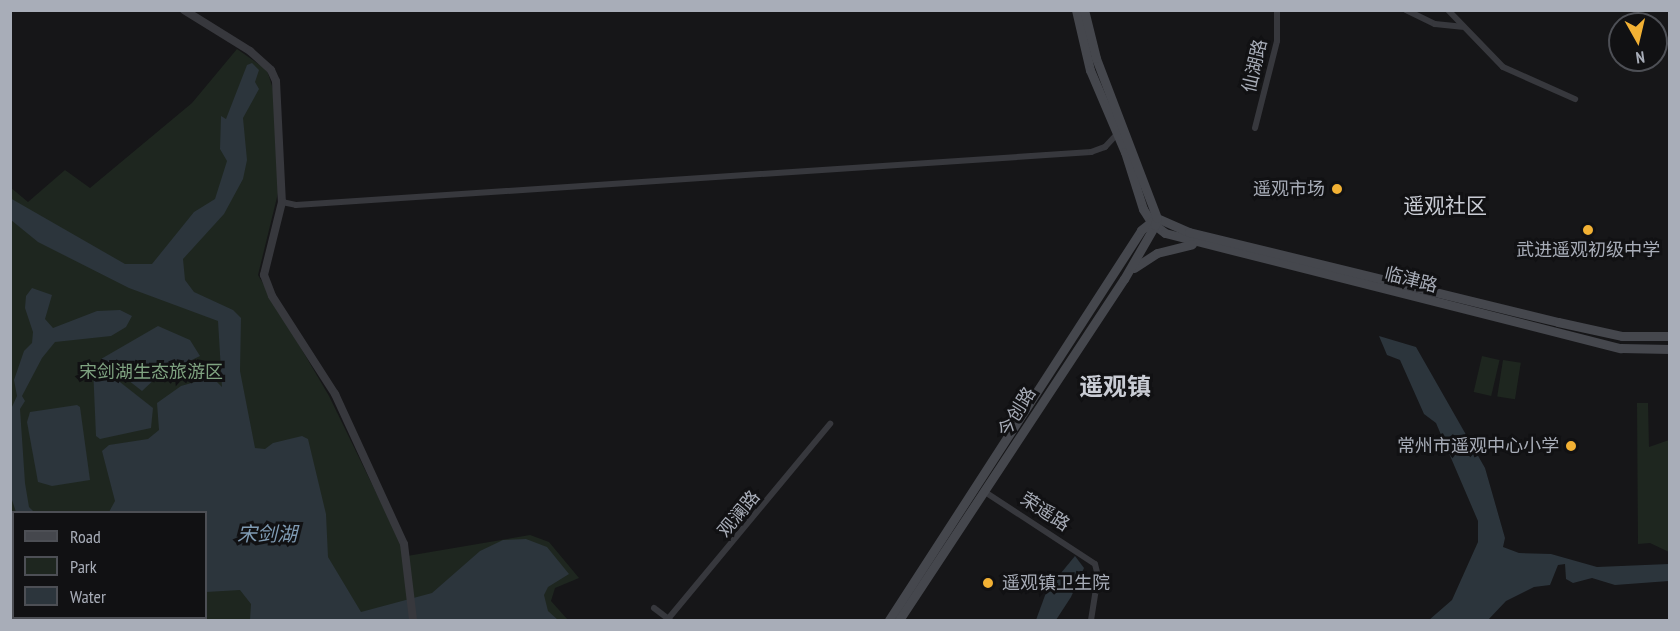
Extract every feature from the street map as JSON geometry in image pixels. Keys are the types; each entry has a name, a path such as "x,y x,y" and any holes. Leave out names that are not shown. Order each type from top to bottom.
{"main road":[{"path":"1076,10 1090,70 1154,222"},
{"path":"1084,10 1096,58 1154,222"},
{"name":"临津路","path":"1154,222 1195,243 1621,348 1670,349"},
{"name":"临津路","path":"1154,222 1558,322 1622,336 1670,336"},
{"name":"今创路","path":"899,621 1124,279 1154,222"},
{"name":"今创路","path":"889,621 1141,230 1154,222"},
{"path":"1124,279 1140,262 1157,252 1195,243"}],"street":[{"path":"184,10 250,51 271,70 278,95 282,202 264,275 267,286 335,394 404,544 412,592 413,621"},
{"name":"仙湖路","path":"1255,128 1277,41 1277,10"},
{"path":"1406,10 1435,24 1462,27"},
{"path":"1448,10 1503,68 1575,99"},
{"path":"282,202 308,205 1091,152 1105,147 1116,135"},
{"name":"观澜路","path":"669,620 830,424"},
{"name":"荣遥路","path":"986,492 1088,557 1097,567 1098,576 1091,621"},
{"path":"654,608 669,620"}],"green space":[{"name":"宋剑湖生态旅游区","path":"237,49 267,70 273,89 279,189 258,275 329,396 407,556 530,535 549,542 579,578 555,588 551,601 568,620 11,620 10,187 28,202 65,170 90,188 192,103"},
{"path":"1482,356 1500,360 1491,396 1474,392"},
{"path":"1503,360 1521,363 1515,399 1497,397"},
{"path":"1637,403 1648,403 1649,447 1669,440 1669,552 1650,543 1638,544"}],"water":[{"name":"宋剑湖","path":"252,63 259,70 255,82 259,89 243,118 247,160 243,179 224,214 183,259 185,280 194,292 233,310 241,318 240,371 255,448 265,449 273,443 302,436 308,439 326,514 328,557 361,612 432,593 480,551 503,540 526,539 547,547 569,574 548,587 544,595 548,611 558,620 250,620 251,604 240,590 207,592 207,511 110,511 115,501 102,451 109,445 148,439 159,430 157,403 181,386 212,377 222,387 218,321 129,288 38,242 11,220 10,198 125,264 152,264 194,212 215,199 227,161 220,149 221,116 226,119 247,65"},
{"path":"32,288 52,295 45,319 53,328 97,311 120,310 132,316 126,327 111,336 55,342 42,358 22,396 25,401 20,409 25,483 29,507 33,511 16,511 10,494 11,409 17,396 14,380 24,351 32,343 33,332 25,308 26,296"},
{"path":"158,326 190,340 200,356 157,377 142,391 101,359"},
{"path":"1379,336 1416,347 1485,468 1505,538 1503,547 1519,553 1551,554 1597,567 1669,564 1669,581 1615,585 1592,578 1573,583 1566,579 1565,564 1558,565 1550,585 1534,587 1506,601 1488,620 1429,620 1452,600 1478,542 1478,521 1436,423 1424,414 1400,360 1387,355"},
{"path":"97,364 153,408 151,428 100,439 96,436 93,367"},
{"path":"77,405 80,407 90,480 52,486 38,482 27,422 30,412"},
{"path":"1075,556 1084,568 1071,597 1056,620 1036,620 1047,590"},
{"path":"12,574 12,619 18,619 11,620"}],"place":[{"name":"遥观市场","path":"1337,189"},
{"name":"武进遥观初级中学","path":"1588,230"},
{"name":"常州市遥观中心小学","path":"1571,446"},
{"name":"遥观镇卫生院","path":"988,583"}],"district":[{"name":"遥观社区","path":"1445,206"},
{"name":"遥观镇","path":"1115,387"}]}
